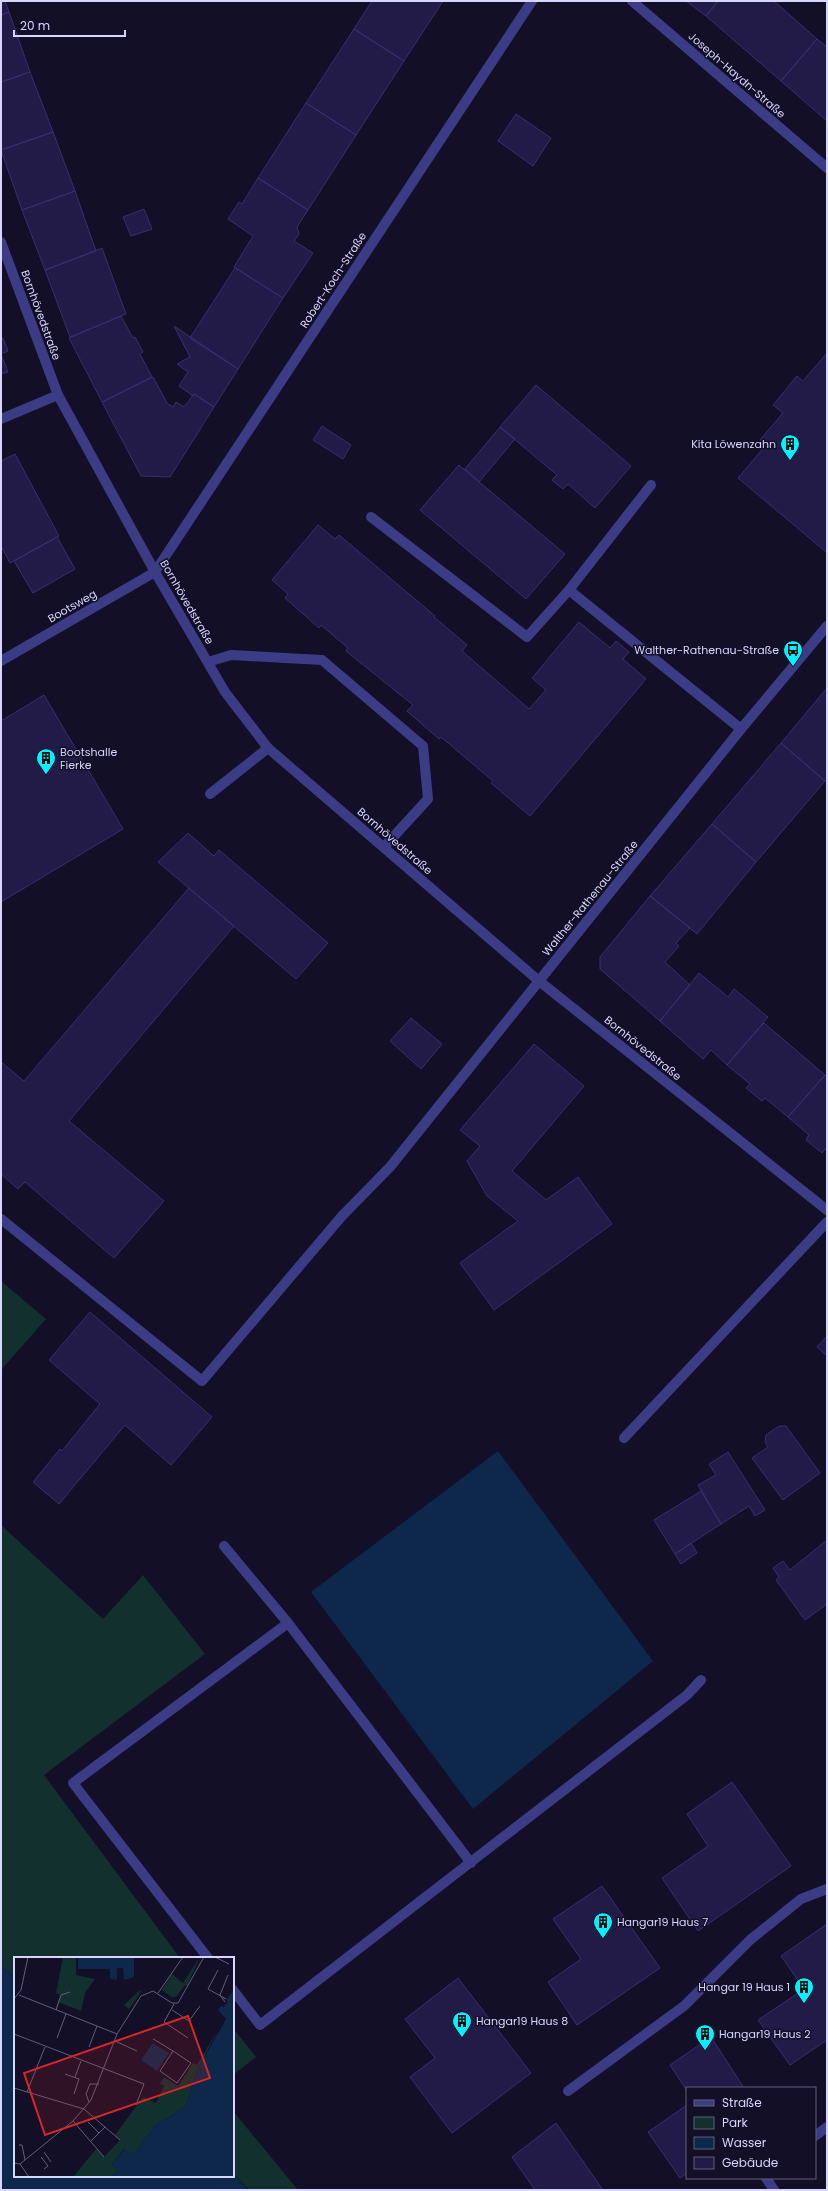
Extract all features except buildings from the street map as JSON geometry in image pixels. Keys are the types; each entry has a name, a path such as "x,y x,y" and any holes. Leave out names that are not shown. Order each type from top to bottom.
{"street":[{"name":"Robert-Koch-Straße","path":"155,572 532,1"},
{"name":"Joseph-Haydn-Straße","path":"632,1 827,168"},
{"name":"Bornhövedstraße","path":"1,242 58,395 155,572 225,692 268,748 539,981 827,1210"},
{"path":"1,419 58,395"},
{"path":"371,517 527,637 569,590 651,484"},
{"name":"Bootsweg","path":"1,662 155,572"},
{"path":"569,590 741,729"},
{"name":"Walther-Rathenau-Straße","path":"1,1219 202,1381 342,1216 390,1167 741,729 827,626"},
{"path":"208,662 231,655 322,660 424,746 428,799 384,847"},
{"path":"210,794 268,748"},
{"path":"624,1438 827,1222"},
{"path":"224,1546 288,1623 471,1863"},
{"path":"207,1957 73,1783 288,1623"},
{"path":"234,1991 260,2025 687,1695 701,1680"},
{"path":"568,2091 684,2006 750,1940 801,1899 827,1889"},
{"path":"816,2135 827,2127"},
{"path":"767,2179 774,2190"}],"green space":[{"path":"1,1281 46,1319 1,1370"},
{"path":"1,1525 103,1619 143,1575 205,1654 44,1775 179,1957 14,1957 14,1976 1,1966"},
{"path":"234,2029 256,2057 234,2074"},
{"path":"234,2112 298,2190 249,2190 234,2174"}],"water":[{"path":"498,1451 653,1661 473,1809 311,1592"},
{"path":"1,1966 14,1976 14,2177 234,2177 234,2174 248,2190 1,2190"}],"place":[{"name":"Kita Löwenzahn","path":"790,461"},
{"name":"Walther-Rathenau-Straße","path":"793,667"},
{"name":"Bootshalle Fierke","path":"46,775"},
{"name":"Hangar19 Haus 7","path":"603,1939"},
{"name":"Hangar 19 Haus 1","path":"804,2004"},
{"name":"Hangar19 Haus 8","path":"462,2038"},
{"name":"Hangar19 Haus 2","path":"705,2051"}]}
